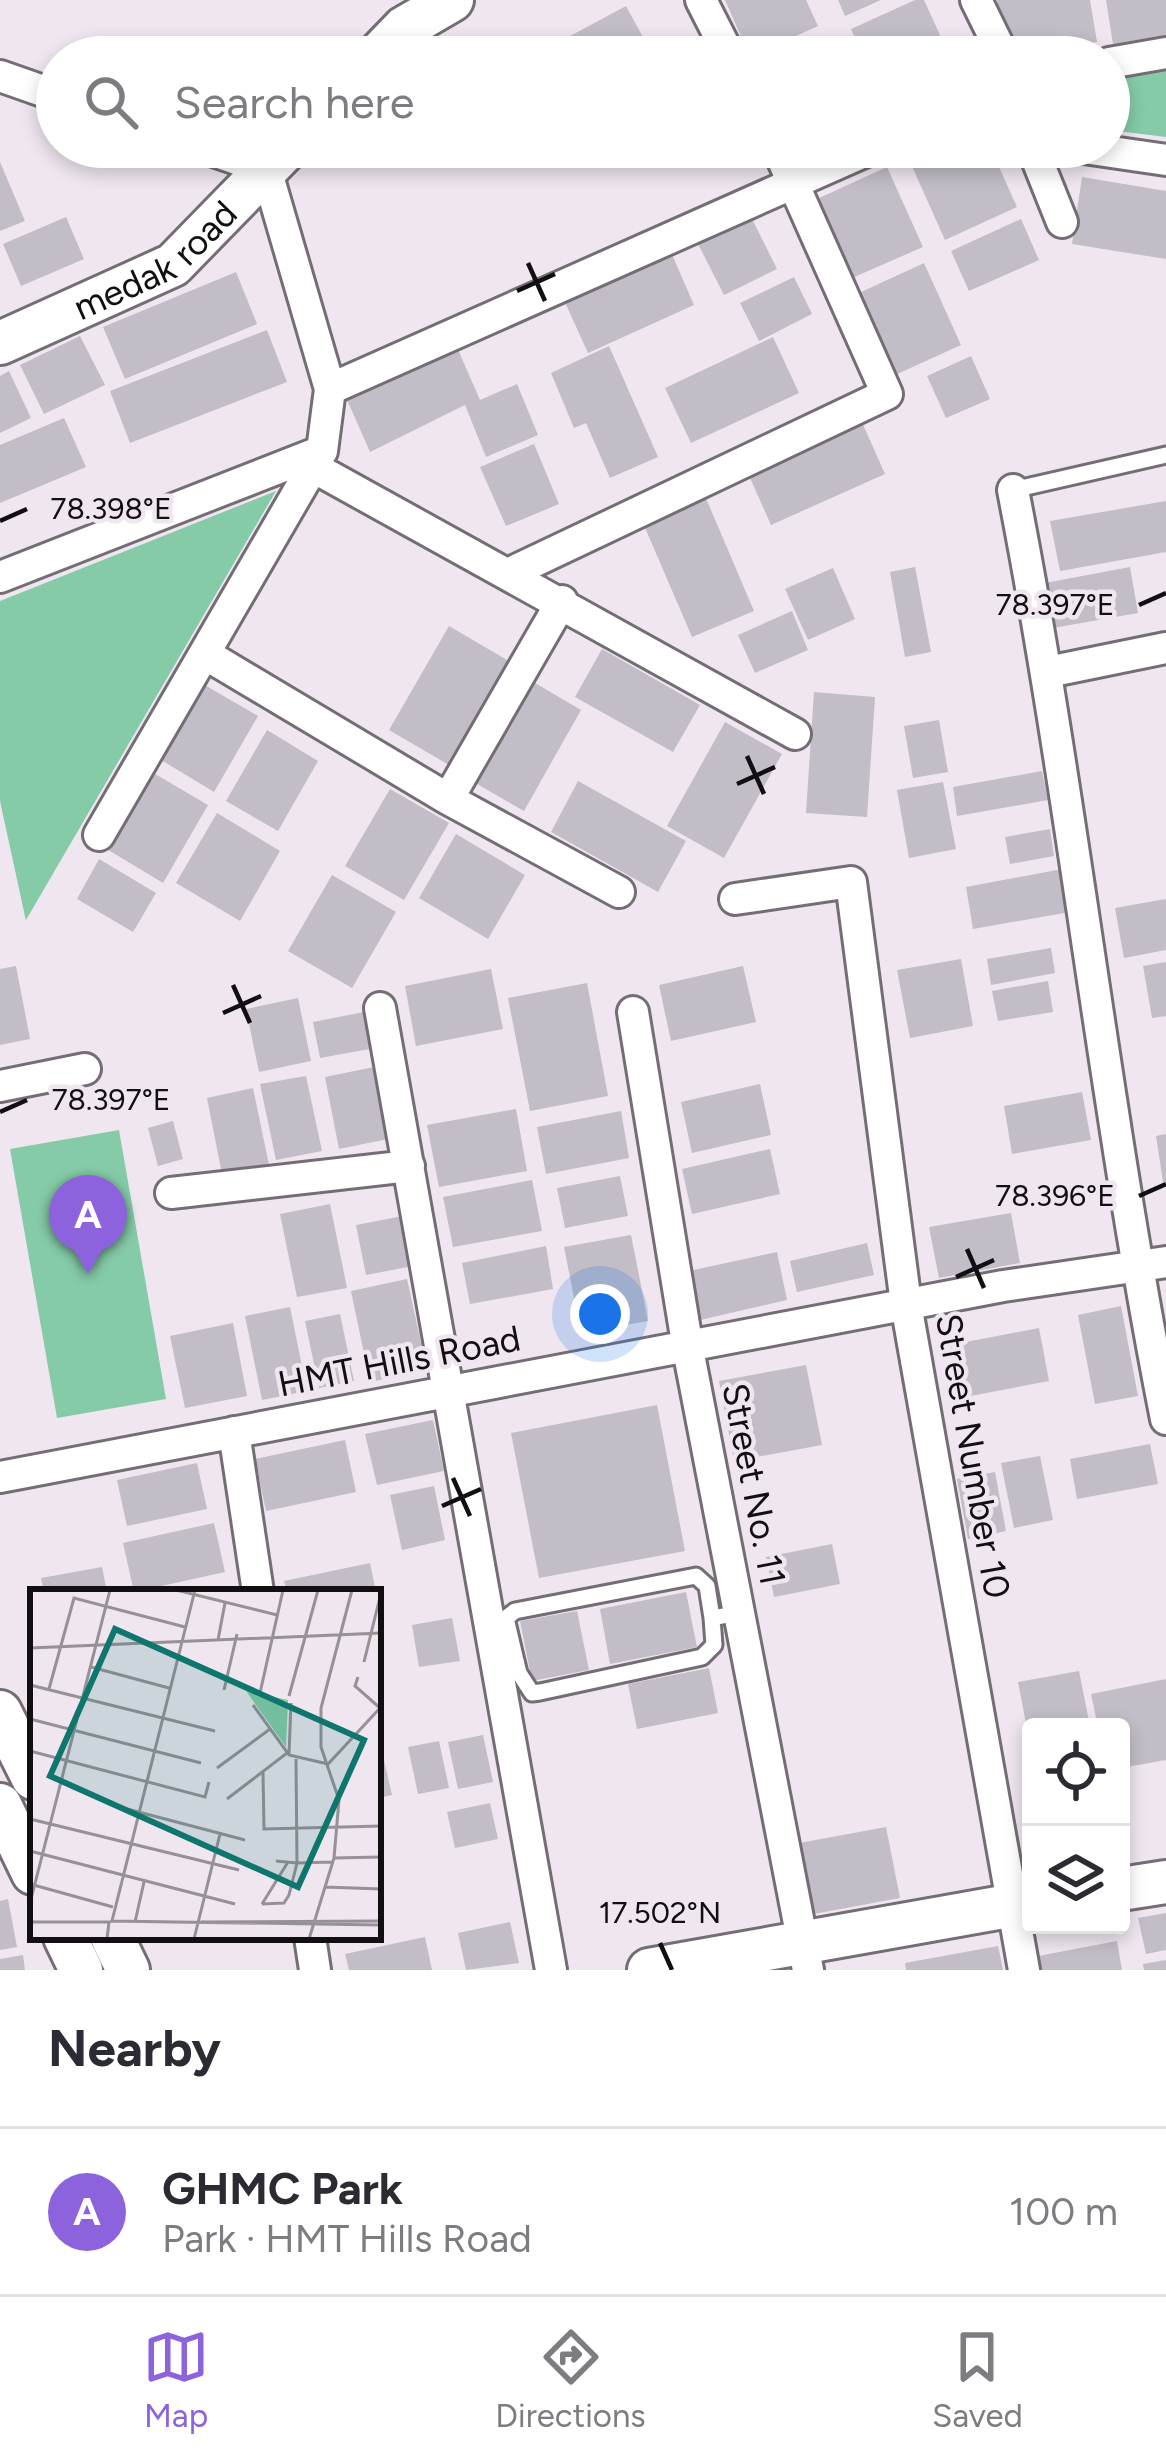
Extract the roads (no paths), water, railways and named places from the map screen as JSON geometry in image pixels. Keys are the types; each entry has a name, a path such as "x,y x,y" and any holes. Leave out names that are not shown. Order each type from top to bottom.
{"street":[{"path":"396,36 452,0"},
{"path":"701,0 719,36"},
{"path":"976,0 994,36"},
{"path":"1130,59 1166,53"},
{"path":"0,76 36,89"},
{"path":"1130,155 1166,160"},
{"name":"medak road","path":"0,343 173,265 267,168"},
{"path":"99,835 318,459 330,389 279,168"},
{"path":"510,573 887,394 788,168"},
{"path":"330,389 832,168"},
{"path":"1041,168 1062,221"},
{"path":"318,459 794,734"},
{"path":"0,577 318,459"},
{"path":"1013,490 1151,1263 1166,1419"},
{"path":"448,799 562,601"},
{"path":"1048,672 1166,648"},
{"path":"205,654 448,799 619,892"},
{"name":"Street Number 10","path":"735,899 851,882 906,1304 1022,1904"},
{"path":"380,1008 448,1391 504,1651 551,1970"},
{"name":"Street No. 11","path":"633,1012 726,1616 806,1955"},
{"path":"0,1086 85,1069"},
{"path":"171,1193 409,1166"},
{"name":"HMT Hills Road","path":"0,1477 906,1304 1151,1263"},
{"path":"234,1432 258,1589"},
{"path":"0,1712 30,1772"},
{"path":"4,1824 30,1868"},
{"path":"1130,1888 1166,1882"},
{"path":"649,1970 806,1955 1022,1904"},
{"name":"Street Number 10","path":"1023,1934 1024,1970"},
{"path":"66,1940 81,1970"},
{"path":"113,1940 128,1970"},
{"path":"310,1940 314,1970"}],"lane":[{"path":"1013,490 1166,455"},
{"path":"697,1576 726,1616 714,1646 703,1657 540,1692 532,1693 504,1651 506,1618 515,1611 697,1576"}],"place":[{"name":"GHMC Park","path":"88,1274"}]}
